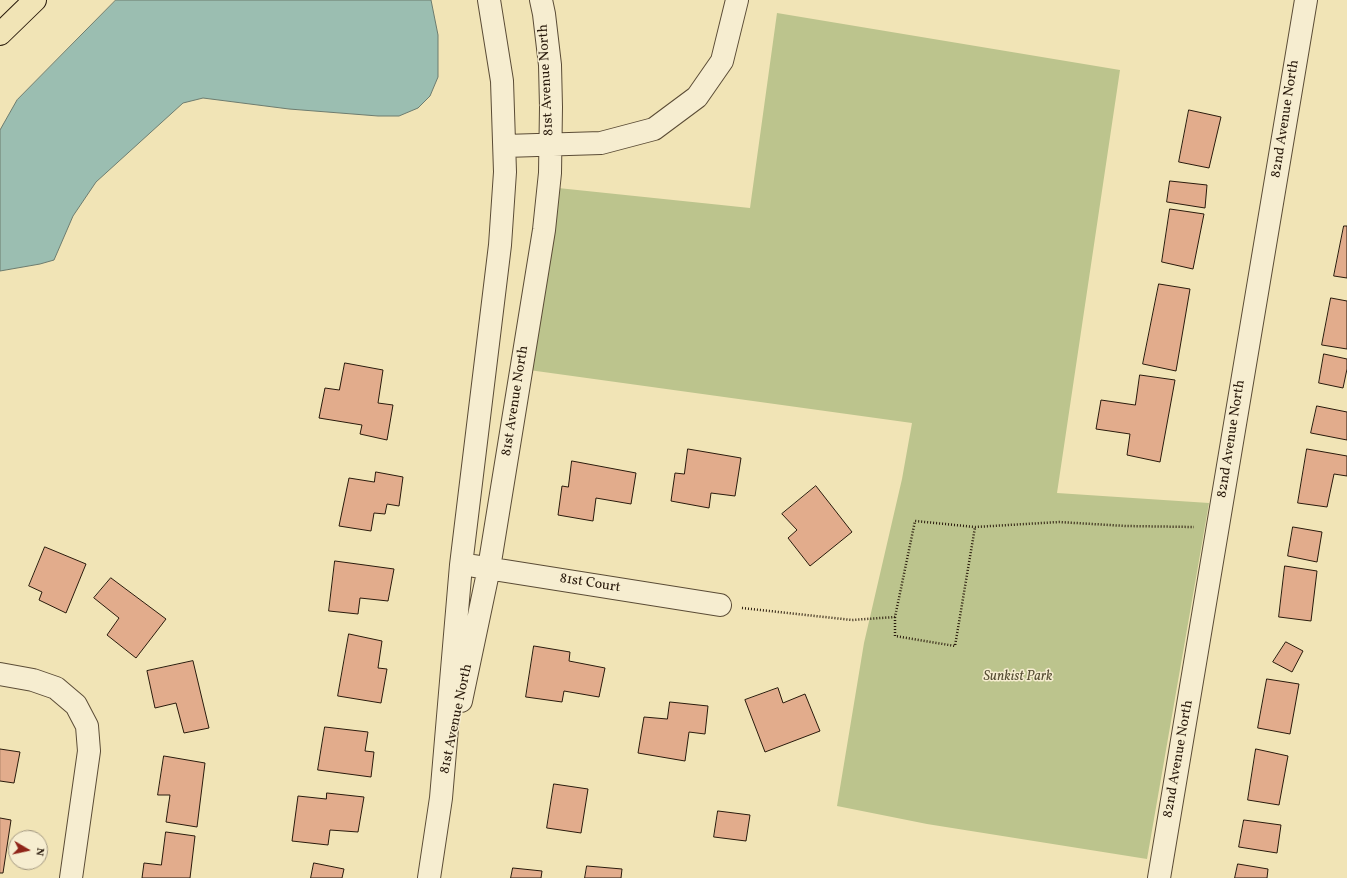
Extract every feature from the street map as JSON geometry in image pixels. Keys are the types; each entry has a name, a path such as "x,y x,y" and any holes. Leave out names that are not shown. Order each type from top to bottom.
{"highway":[{"path":"0,34 35,0"}],"street":[{"name":"81st Avenue North","path":"441,798 461,565 500,245 505,172 502,81 489,0"},
{"name":"81st Avenue North","path":"429,878 441,798 489,568 544,230 550,173 551,107 550,65 541,0"},
{"path":"505,146 601,143 654,129 697,97 722,61 737,0"},
{"name":"82nd Avenue North","path":"1159,878 1306,0"},
{"name":"81st Court","path":"461,565 489,568 720,604"},
{"path":"0,674 33,680 56,688 76,705 87,726 89,751 71,878"}],"path":[{"path":"975,527 955,646 895,636 895,616 915,521 975,527 1059,522 1198,528 1218,525"},
{"path":"720,604 852,620 895,616"}],"green space":[{"name":"Sunkist Park","path":"777,13 1120,70 1057,493 1209,503 1147,859 927,824 837,806 864,643 902,479 912,423 529,370 558,188 750,208"}],"shaded area":[{"path":"116,0 431,0 438,35 438,77 430,96 418,108 399,116 378,116 289,109 203,98 183,103 96,182 73,216 54,260 0,271 0,130 17,100"}],"building":[{"path":"1189,110 1221,117 1209,168 1179,162"},
{"path":"1170,181 1207,185 1205,208 1167,202"},
{"path":"1170,209 1204,214 1193,269 1162,262"},
{"path":"1344,226 1347,226 1347,278 1334,276"},
{"path":"1159,284 1190,289 1176,371 1143,364"},
{"path":"1331,298 1347,301 1347,349 1322,345"},
{"path":"1324,354 1347,359 1347,369 1343,388 1319,383"},
{"path":"345,363 383,370 378,403 393,405 387,440 360,434 362,425 319,418 325,388 339,390"},
{"path":"1140,375 1175,380 1160,462 1127,455 1130,434 1096,429 1101,400 1135,405"},
{"path":"1317,406 1347,412 1347,440 1311,433"},
{"path":"688,449 741,458 735,496 711,493 709,508 671,501 675,473 684,474"},
{"path":"1307,449 1347,456 1347,476 1334,474 1327,507 1298,503"},
{"path":"572,461 636,473 631,504 596,498 593,521 558,515 562,486 568,487"},
{"path":"376,472 403,477 399,506 387,504 385,514 374,513 371,531 339,526 349,478 374,482"},
{"path":"816,486 852,532 810,566 788,538 797,530 782,514"},
{"path":"1293,527 1322,532 1317,562 1288,556"},
{"path":"45,547 86,564 66,613 39,600 42,592 29,586"},
{"path":"335,561 394,569 388,601 360,598 358,614 329,611"},
{"path":"1285,566 1317,571 1311,621 1279,617"},
{"path":"111,578 166,619 136,658 107,635 119,618 94,598"},
{"path":"349,634 382,641 378,668 387,669 381,703 338,696"},
{"path":"1286,642 1303,651 1292,672 1273,662"},
{"path":"534,646 570,652 569,661 605,668 599,697 564,691 562,702 526,697"},
{"path":"193,661 209,728 184,733 176,703 155,708 147,671"},
{"path":"1267,679 1299,684 1290,734 1258,728"},
{"path":"778,688 783,703 805,694 820,731 765,752 745,700"},
{"path":"670,702 708,706 705,734 689,732 685,761 638,753 644,717 667,719"},
{"path":"325,727 368,732 365,751 374,752 371,777 318,770"},
{"path":"0,749 20,752 14,783 0,781"},
{"path":"1256,749 1288,756 1279,805 1248,800"},
{"path":"164,756 205,763 197,827 166,822 170,795 158,795"},
{"path":"554,784 588,789 581,833 547,828"},
{"path":"327,793 364,797 358,832 330,830 328,845 292,841 298,796 326,799"},
{"path":"718,811 750,815 746,841 714,837"},
{"path":"0,818 11,820 9,830 8,830 3,873 0,873"},
{"path":"1244,820 1281,825 1277,853 1239,847"},
{"path":"166,832 195,836 190,878 142,878 144,863 161,865"},
{"path":"314,863 344,869 342,878 311,878"},
{"path":"1238,864 1268,869 1267,878 1235,878"},
{"path":"587,866 622,869 621,878 585,878"},
{"path":"513,868 542,871 541,878 511,878"}]}
